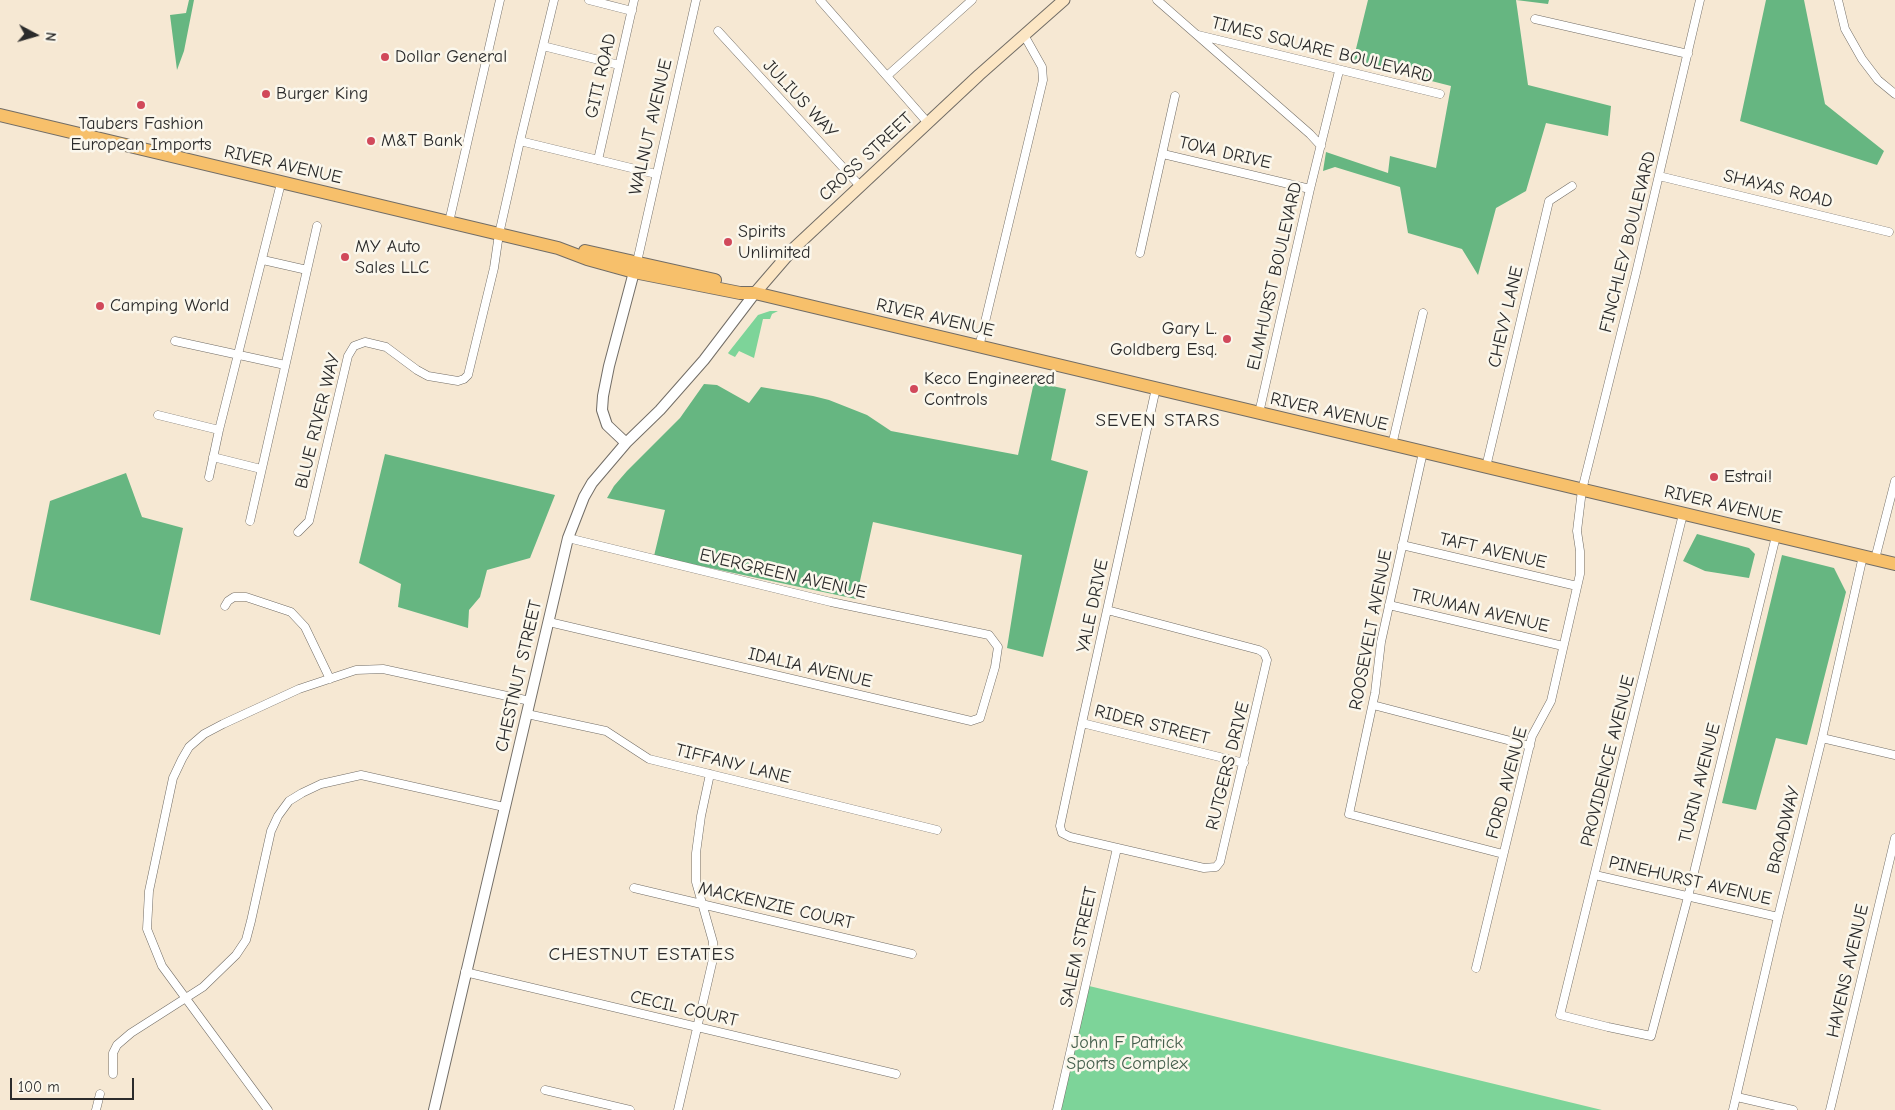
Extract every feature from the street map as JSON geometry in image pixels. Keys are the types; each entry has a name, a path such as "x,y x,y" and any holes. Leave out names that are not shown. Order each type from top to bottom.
{"highway":[{"name":"RIVER AVENUE","path":"0,116 558,248 589,252 635,267 743,287 755,293 1895,564"}],"main road":[{"name":"CROSS STREET","path":"755,293 793,249 928,122 1064,0"}],"street":[{"path":"449,222 500,0"},
{"path":"499,234 554,0"},
{"path":"589,0 632,11"},
{"name":"GITI ROAD","path":"598,160 634,0"},
{"name":"WALNUT AVENUE","path":"635,267 696,0"},
{"path":"887,76 972,0"},
{"path":"1157,0 1310,134 1321,146"},
{"name":"FINCHLEY BOULEVARD","path":"1582,490 1700,0"},
{"path":"1838,0 1845,29 1862,59 1878,80 1895,94"},
{"path":"822,1 928,122"},
{"path":"1535,19 1688,54"},
{"name":"JULIUS WAY","path":"718,31 860,186"},
{"path":"980,347 1043,80 1042,67 1024,35"},
{"name":"TIMES SQUARE BOULEVARD","path":"1198,35 1440,94"},
{"path":"543,46 619,65"},
{"name":"ELMHURST BOULEVARD","path":"1259,413 1310,189 1340,71"},
{"name":"TOVA DRIVE","path":"1140,252 1175,96"},
{"path":"520,141 656,174"},
{"name":"TOVA DRIVE","path":"1163,154 1310,189"},
{"name":"SHAYAS ROAD","path":"1659,176 1889,232"},
{"path":"209,477 281,183"},
{"name":"CHEVY LANE","path":"1486,467 1549,201 1572,186"},
{"path":"250,521 317,226"},
{"name":"BLUE RIVER WAY","path":"298,532 309,521 350,350 364,342 386,347 428,376 452,381 464,379 468,375 472,361 494,268 499,234"},
{"path":"263,260 307,270"},
{"path":"626,443 608,425 602,410 609,366 635,267"},
{"name":"CROSS STREET","path":"626,443 660,410 704,360 755,293"},
{"path":"1392,444 1423,313"},
{"path":"175,341 285,365"},
{"name":"YALE DRIVE","path":"1117,848 1070,837 1062,833 1060,826 1156,388"},
{"path":"158,415 219,430"},
{"name":"CHESTNUT STREET","path":"434,1110 568,538 584,497 592,483 626,443"},
{"name":"ROOSEVELT AVENUE","path":"1422,452 1380,642 1372,705 1349,814 1503,854"},
{"path":"213,457 261,469"},
{"name":"BROADWAY","path":"1733,1110 1822,738 1869,558 1895,480"},
{"name":"FORD AVENUE","path":"1476,968 1532,736 1551,701 1580,574 1580,551 1577,531 1582,490"},
{"name":"PROVIDENCE AVENUE","path":"1651,1036 1560,1015 1683,514"},
{"name":"TURIN AVENUE","path":"1651,1036 1688,897 1776,536"},
{"name":"EVERGREEN AVENUE","path":"568,538 831,602 989,635 991,638"},
{"name":"TAFT AVENUE","path":"1402,545 1577,586"},
{"path":"225,606 234,597 246,597 291,612 305,627 330,679"},
{"name":"TRUMAN AVENUE","path":"1389,605 1564,646"},
{"name":"RUTGERS DRIVE","path":"1107,610 1258,650 1264,653 1268,660 1220,862 1216,867 1204,868 1117,848"},
{"name":"IDALIA AVENUE","path":"549,622 971,721 980,718 995,667 998,647 991,638"},
{"path":"268,1110 162,966 147,929 149,891 176,771 189,747 204,734 299,689 356,670 383,669 530,701"},
{"path":"1372,705 1530,746"},
{"name":"TIFFANY LANE","path":"527,714 606,732 649,759 937,830"},
{"name":"RIDER STREET","path":"1082,723 1244,763"},
{"path":"1822,738 1895,755"},
{"path":"678,1110 714,959 713,942 696,882 696,853 701,816 710,774"},
{"path":"113,1074 113,1053 117,1045 144,1024 203,987 236,955 246,940 271,831 278,816 289,802 302,793 321,784 360,775 504,807"},
{"name":"HAVENS AVENUE","path":"1830,1110 1895,838"},
{"name":"SALEM STREET","path":"1057,1110 1117,848"},
{"name":"PINEHURST AVENUE","path":"1595,875 1778,916"},
{"name":"MACKENZIE COURT","path":"634,888 912,954"},
{"name":"CECIL COURT","path":"465,972 896,1074"},
{"path":"545,1090 630,1110"},
{"path":"96,1110 100,1094"},
{"path":"1736,1097 1793,1110"}],"green space":[{"path":"189,0 194,0 184,51 177,70 170,15 186,13"},
{"path":"1368,0 1516,0 1528,85 1611,106 1608,136 1546,123 1526,191 1496,208 1478,275 1462,249 1408,233 1400,187 1335,167 1323,171 1326,152 1388,173 1390,156 1436,168 1451,86 1353,61"},
{"path":"1516,0 1549,0 1548,4"},
{"path":"1766,0 1804,0 1825,104 1884,151 1877,165 1740,121"},
{"path":"770,311 778,311 772,314 770,319 763,319 754,358 739,351 735,357 729,354 758,315"},
{"path":"1034,382 1066,389 1051,460 1088,471 1043,657 1007,648 1022,555 873,522 856,599 654,556 665,510 607,498 614,486 627,471 680,418 704,384 717,385 749,403 761,387 813,396 829,400 867,415 891,431 1018,455"},
{"path":"385,454 555,495 530,558 487,570 480,597 469,610 468,628 398,607 401,584 359,563"},
{"path":"126,473 142,517 183,528 160,635 30,600 50,501"},
{"path":"1697,534 1749,548 1755,554 1749,578 1705,571 1683,561"},
{"path":"1782,555 1834,568 1846,592 1807,745 1776,738 1756,810 1722,803"},
{"name":"John F Patrick Sports Complex","path":"1085,985 1602,1110 1055,1110"}],"place":[{"name":"Dollar General","path":"385,57"},
{"name":"Burger King","path":"266,94"},
{"name":"Taubers Fashion European Imports","path":"141,105"},
{"name":"M&T Bank","path":"371,141"},
{"name":"Spirits Unlimited","path":"728,242"},
{"name":"MY Auto Sales LLC","path":"345,257"},
{"name":"Camping World","path":"100,306"},
{"name":"Gary L. Goldberg Esq.","path":"1227,339"},
{"name":"Keco Engineered Controls","path":"914,389"},
{"name":"Estrai!","path":"1714,477"}],"district":[{"name":"SEVEN STARS","path":"1158,421"},
{"name":"CHESTNUT ESTATES","path":"642,955"}]}
